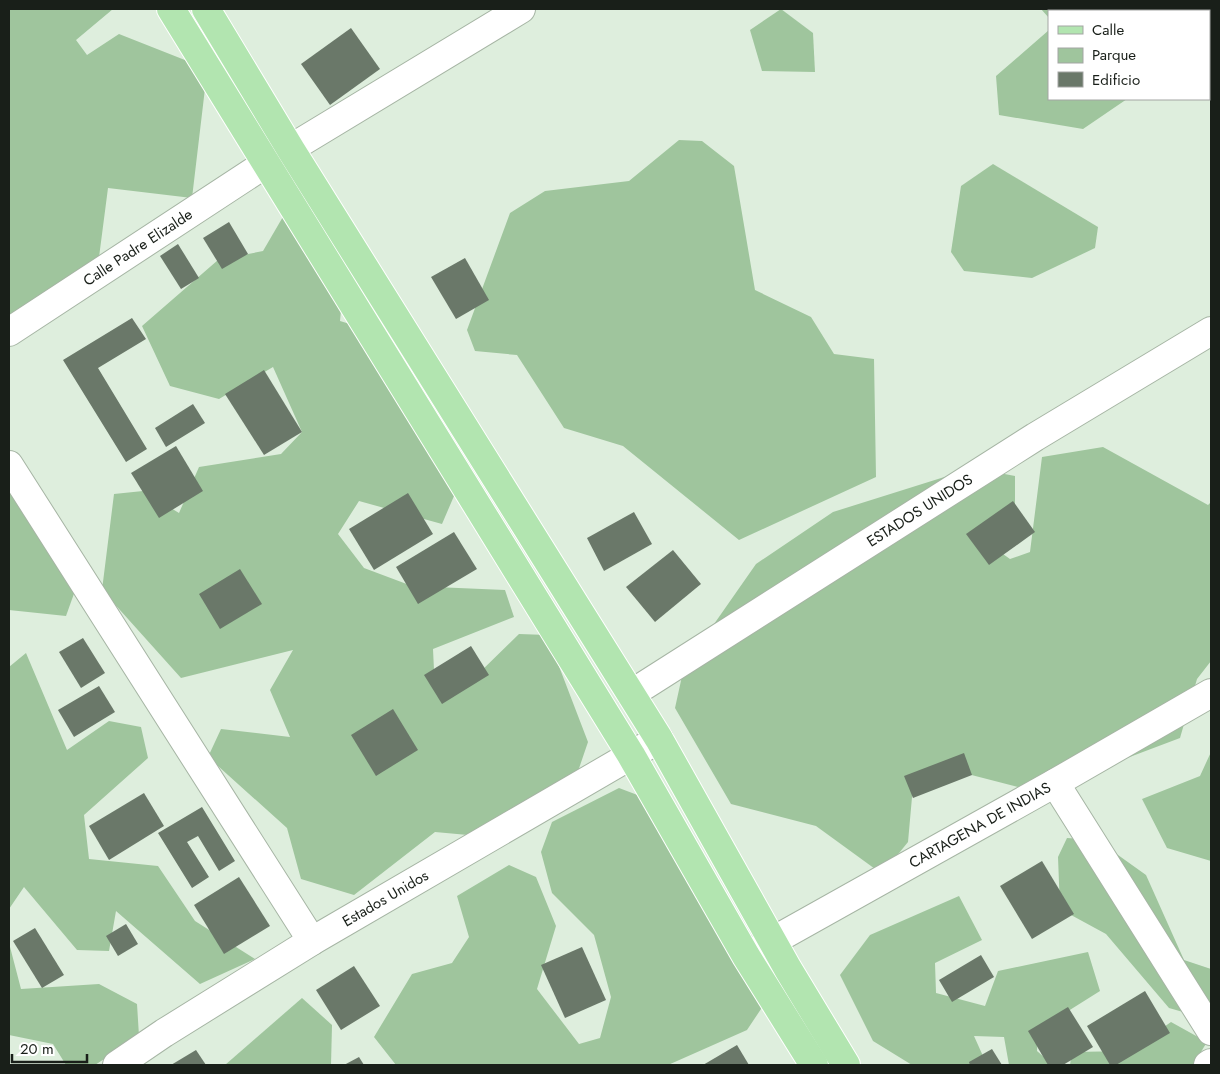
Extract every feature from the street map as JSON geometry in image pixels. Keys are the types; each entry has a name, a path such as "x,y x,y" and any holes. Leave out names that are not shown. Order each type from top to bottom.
{"main road":[{"path":"171,9 630,755 746,956 814,1065"},
{"path":"206,9 291,150 659,739 772,941 846,1065"}],"street":[{"name":"Calle Padre Elizalde","path":"9,332 266,164 521,9"},
{"name":"ESTADOS UNIDOS","path":"631,694 1035,437 1211,331"},
{"path":"9,465 312,941"},
{"name":"CARTAGENA DE INDIAS","path":"746,956 1055,783 1211,693"},
{"name":"Estados Unidos","path":"117,1065 164,1033 312,941 659,739"},
{"path":"1055,783 1211,1031"}],"green space":[{"path":"9,9 113,9 76,40 87,55 119,34 195,64 206,80 192,198 108,188 98,265 9,320"},
{"path":"781,9 813,33 815,72 762,71 750,30"},
{"path":"1041,9 1203,9 1048,10 1048,17"},
{"path":"1048,31 1048,100 1126,100 1083,129 999,115 996,76"},
{"path":"679,140 702,141 734,166 755,290 811,317 834,354 874,359 876,477 739,540 623,446 564,428 517,355 475,351 467,330 510,213 545,191 629,181"},
{"path":"993,164 1098,227 1095,248 1032,278 964,271 951,252 961,186"},
{"path":"284,215 344,278 340,321 373,331 463,475 442,524 359,501 338,534 364,568 412,586 505,590 514,617 433,649 434,670 474,678 519,634 547,635 588,742 574,783 490,837 435,832 354,895 301,879 287,828 208,757 221,729 290,737 270,690 293,650 181,678 102,590 114,494 143,491 179,513 199,467 281,454 302,432 273,367 219,399 170,386 142,326 218,260 263,251"},
{"path":"1103,447 1208,505 1211,502 1211,661 1197,679 1180,738 1037,792 956,771 913,786 908,842 882,874 816,826 731,804 675,708 684,667 756,564 833,512 973,468 1015,476 1015,513 979,537 1010,559 1030,552 1042,457"},
{"path":"9,463 76,588 66,616 9,610"},
{"path":"26,653 67,750 109,721 141,727 148,758 84,815 89,859 158,866 195,921 255,959 200,984 116,911 109,951 77,950 24,887 9,909 9,667"},
{"path":"1211,752 1211,861 1167,848 1142,799 1200,776"},
{"path":"619,788 648,799 777,985 747,1030 668,1065 396,1065 374,1037 412,974 452,963 469,937 457,896 509,865 536,877 556,926 537,989 579,1044 600,1038 611,997 594,935 552,893 541,852 552,822"},
{"path":"1067,838 1097,840 1146,875 1184,960 1211,969 1211,1020 1169,1008 1106,934 1060,909 1058,857"},
{"path":"959,896 982,940 935,963 936,993 985,1006 998,971 1088,952 1100,991 1038,1030 1037,1051 1053,1065 1009,1065 1004,1037 974,1036 987,1065 912,1065 873,1041 840,975 870,935"},
{"path":"9,943 21,989 99,984 137,1004 139,1036 95,1065 66,1065 53,1044 9,1035"},
{"path":"302,998 332,1025 331,1065 225,1065"},
{"path":"1171,1022 1207,1042 1193,1065 1070,1065 1072,1052 1130,1051"}],"building":[{"path":"351,28 380,69 330,105 301,64"},
{"path":"229,222 248,254 222,269 203,238"},
{"path":"178,244 199,278 181,289 160,256"},
{"path":"465,258 489,300 456,319 431,277"},
{"path":"132,318 146,339 98,368 147,449 126,462 63,360"},
{"path":"264,370 302,432 264,455 225,394"},
{"path":"193,404 205,423 166,447 155,428"},
{"path":"176,446 203,491 159,518 131,473"},
{"path":"408,493 433,534 374,570 349,529"},
{"path":"1013,501 1035,532 989,565 966,534"},
{"path":"634,512 652,544 604,571 587,538"},
{"path":"454,532 477,569 418,604 396,567"},
{"path":"673,550 701,584 655,622 626,587"},
{"path":"240,569 262,604 220,629 199,594"},
{"path":"83,638 105,673 81,688 59,652"},
{"path":"471,646 489,675 442,704 424,675"},
{"path":"99,686 115,712 74,737 58,710"},
{"path":"393,709 418,750 376,776 351,735"},
{"path":"964,753 972,775 913,798 904,776"},
{"path":"144,793 164,826 109,860 89,826"},
{"path":"202,807 235,861 219,871 198,836 187,842 209,877 192,888 158,833"},
{"path":"1042,861 1074,914 1032,939 1000,886"},
{"path":"239,877 270,926 224,954 194,905"},
{"path":"126,924 138,944 118,956 106,936"},
{"path":"35,928 64,975 42,988 13,941"},
{"path":"582,947 606,1000 565,1018 541,965"},
{"path":"981,955 994,977 952,1002 939,980"},
{"path":"354,966 380,1006 341,1030 316,990"},
{"path":"1145,991 1170,1033 1116,1065 1110,1065 1087,1026"},
{"path":"1068,1007 1093,1047 1063,1065 1048,1065 1028,1031"},
{"path":"737,1045 749,1065 703,1065"},
{"path":"992,1049 1002,1065 970,1065 969,1062"},
{"path":"196,1050 206,1065 171,1065"},
{"path":"359,1057 364,1065 344,1065"}]}
